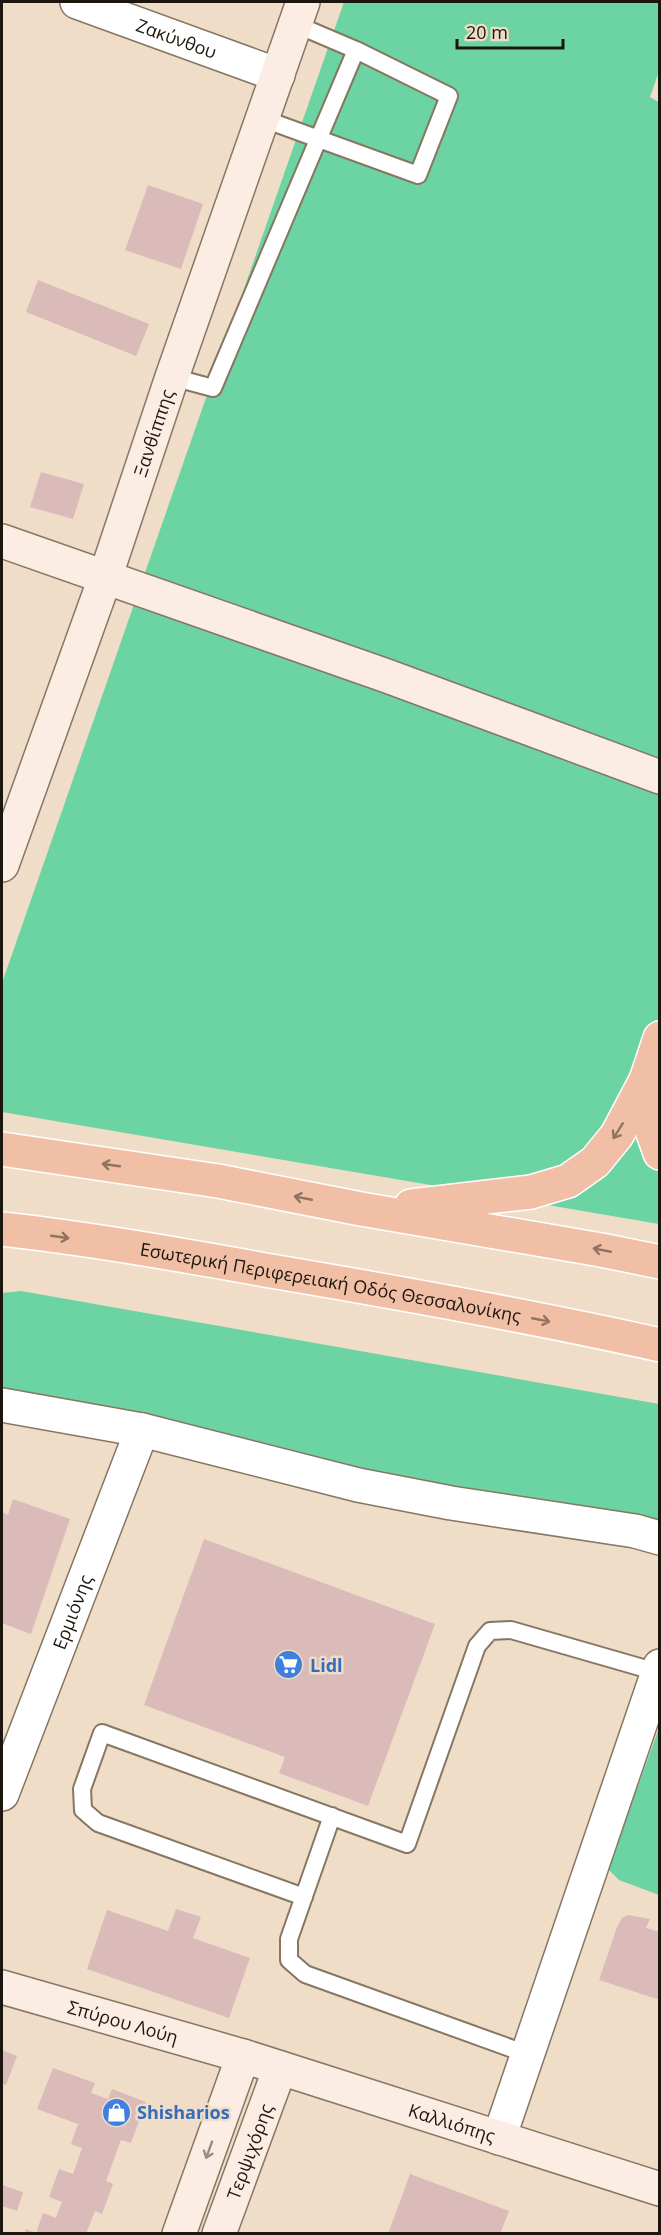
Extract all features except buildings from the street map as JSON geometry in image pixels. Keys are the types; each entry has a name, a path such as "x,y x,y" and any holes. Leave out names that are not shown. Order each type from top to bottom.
{"highway":[{"path":"361,1209 426,1206 531,1192 568,1180 595,1162 617,1135 646,1080 660,1038"},
{"path":"646,1080 649,1122 660,1153"},
{"path":"2,1149 218,1181 660,1262"},
{"name":"Εσωτερική Περιφερειακή Οδός Θεσσαλονίκης","path":"2,1230 134,1247 356,1285 660,1345"},
{"path":"591,1330 660,1356"}],"street":[{"name":"Ζακύνθου","path":"77,2 278,75"},
{"name":"Ξανθίππης","path":"2,865 105,578 172,377 299,13"},
{"path":"2,541 387,676 660,777"},
{"path":"2,1405 142,1430 358,1485 451,1503 635,1531 660,1538"},
{"name":"Ερμιόνης","path":"2,1794 142,1430"},
{"path":"500,2138 658,1669"},
{"name":"Σπύρου Λούη","path":"2,1988 243,2056"},
{"path":"179,2234 243,2056"},
{"name":"Καλλιόπης","path":"243,2056 660,2189"},
{"name":"Τερψιχόρης","path":"219,2234 280,2068"}],"lane":[{"path":"261,118 418,175 449,96 356,50 299,13"},
{"path":"172,377 213,388 356,50"},
{"path":"304,1897 98,1823 83,1810 82,1789 102,1733 407,1844 477,1646 490,1631 511,1630 658,1669"},
{"path":"332,1816 289,1940 289,1960 304,1974 527,2054"}],"green space":[{"path":"344,2 659,2 659,71 650,97 660,103 659,1224 2,1112 2,983"},
{"path":"21,1291 659,1404 659,1526 2,1396 2,1293"},
{"path":"659,1728 659,1895 619,1880 608,1869"}],"place":[{"name":"Lidl","path":"289,1665"},
{"name":"Shisharios","path":"116,2112"}]}
